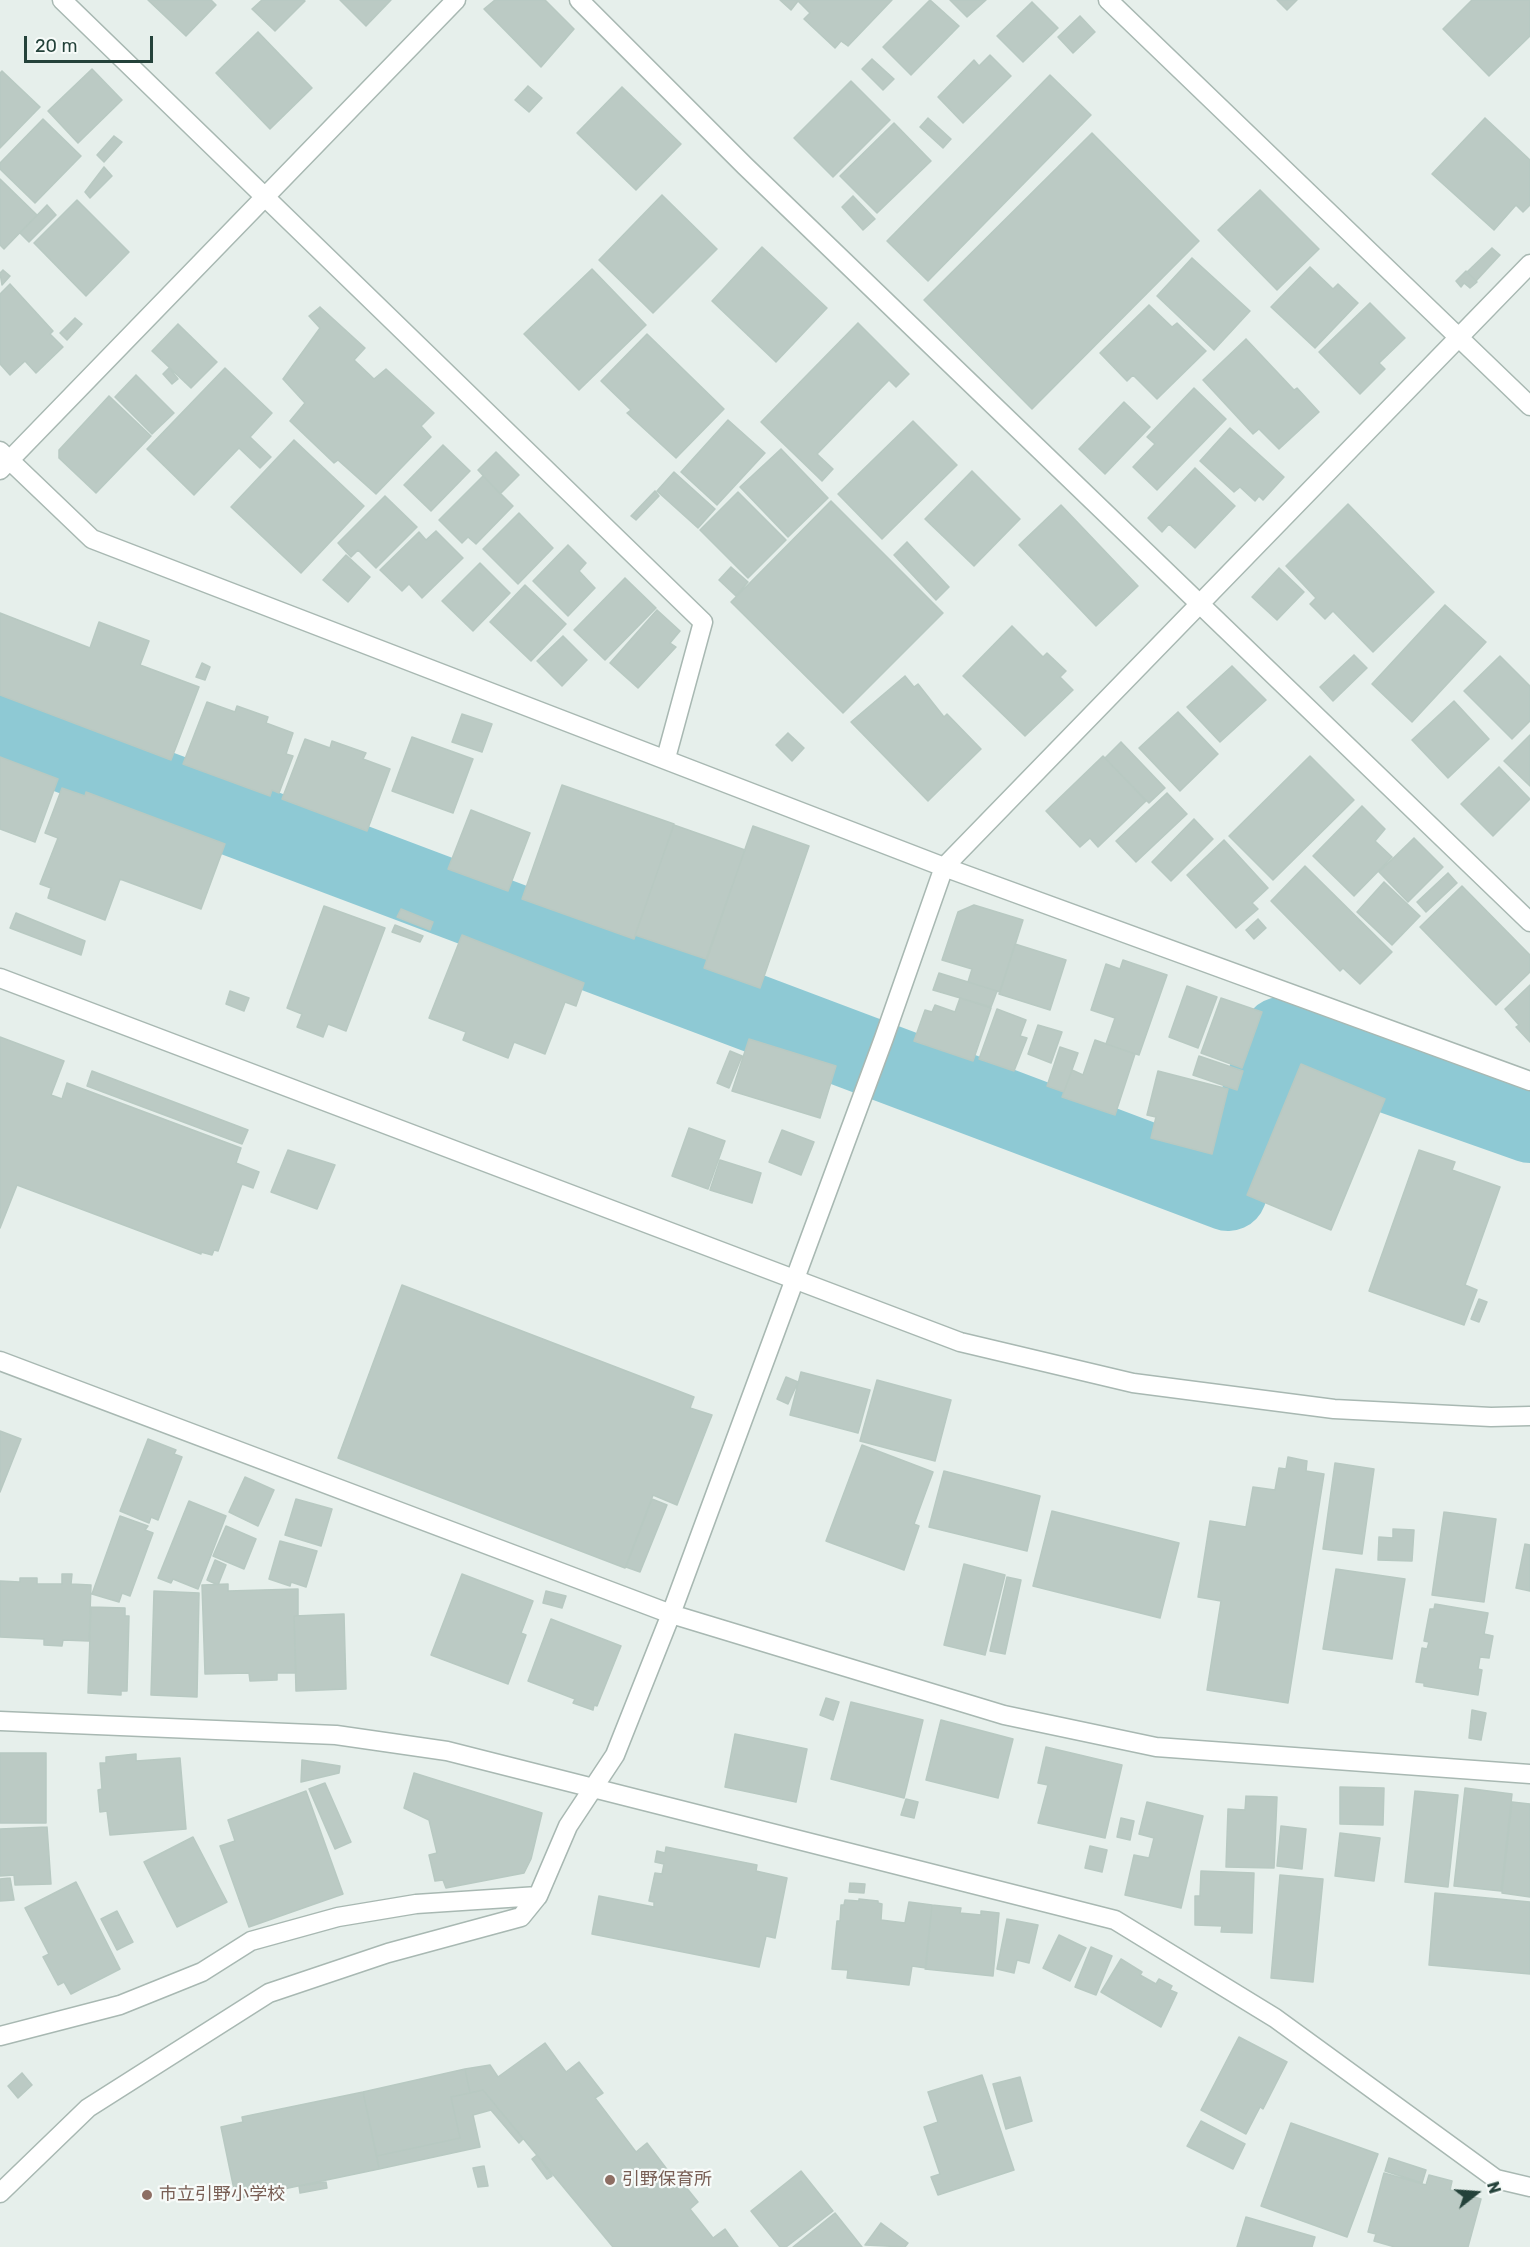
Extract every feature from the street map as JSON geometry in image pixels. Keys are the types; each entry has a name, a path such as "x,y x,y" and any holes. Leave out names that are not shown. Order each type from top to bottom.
{"street":[{"path":"62,0 703,622 666,758"},
{"path":"456,0 266,198 3,461 92,538 944,867 1530,1081"},
{"path":"579,0 745,166 1530,922"},
{"path":"1108,0 1530,406"},
{"path":"0,2193 88,2108 269,1993 388,1953 521,1917 538,1896 568,1826 615,1755 671,1614 792,1280 884,1038 944,867 1530,264"},
{"path":"0,978 960,1342 1133,1383 1334,1409 1491,1417 1530,1416"},
{"path":"0,1361 671,1614 1004,1716 1156,1747 1530,1774"},
{"path":"0,1721 336,1735 447,1751 1115,1920 1275,2018 1496,2179 1530,2187"},
{"path":"0,2036 120,2005 202,1972 251,1941 338,1917 416,1904 538,1896"}],"building":[{"path":"148,0 211,0 216,5 186,36"},
{"path":"262,0 305,1 275,31 252,9"},
{"path":"340,0 391,0 366,26"},
{"path":"495,0 545,0 574,29 541,67 484,9"},
{"path":"780,0 892,0 848,46 841,41 835,48 804,19 810,13 798,1 791,10"},
{"path":"930,0 959,26 911,75 883,47"},
{"path":"950,0 986,0 967,17"},
{"path":"1277,0 1297,0 1287,10"},
{"path":"1472,0 1530,0 1530,36 1489,76 1443,29"},
{"path":"1032,2 1058,28 1023,62 997,36"},
{"path":"1080,16 1095,32 1073,53 1058,37"},
{"path":"258,32 312,88 270,129 216,73"},
{"path":"990,55 1011,76 963,123 938,97 974,60 979,66"},
{"path":"872,59 894,79 883,90 862,69"},
{"path":"92,69 122,100 78,143 48,111"},
{"path":"2,71 40,107 0,148 0,73"},
{"path":"1050,75 1091,115 928,281 887,241"},
{"path":"851,81 890,120 833,177 794,138"},
{"path":"528,86 542,98 529,112 515,100"},
{"path":"622,87 681,144 636,190 577,133"},
{"path":"928,118 951,139 943,148 920,127"},
{"path":"1485,118 1530,160 1530,205 1523,212 1516,205 1494,230 1432,174"},
{"path":"43,119 81,156 35,203 0,169 0,163"},
{"path":"894,123 931,161 877,213 840,176"},
{"path":"1092,133 1199,241 1032,409 924,300"},
{"path":"114,136 122,142 104,162 97,155"},
{"path":"104,167 112,176 90,198 85,192"},
{"path":"0,179 37,215 4,249 0,245"},
{"path":"1260,190 1319,249 1277,290 1218,230"},
{"path":"662,195 717,249 653,313 599,260"},
{"path":"853,196 875,219 863,230 842,207"},
{"path":"77,200 129,252 86,296 34,243"},
{"path":"47,205 56,215 29,242 20,233"},
{"path":"762,247 827,308 776,362 712,301"},
{"path":"1492,248 1500,255 1476,281 1467,272"},
{"path":"1192,258 1250,311 1214,350 1157,296"},
{"path":"1310,267 1333,289 1338,284 1358,303 1315,348 1271,307"},
{"path":"592,269 646,325 579,390 524,334"},
{"path":"3,270 10,276 2,285 0,273"},
{"path":"1466,271 1477,282 1470,288 1464,283 1461,287 1456,281"},
{"path":"10,284 53,331 50,334 63,347 36,373 25,361 10,375 0,364 0,294"},
{"path":"1370,303 1405,338 1379,363 1385,369 1360,394 1319,352"},
{"path":"1149,305 1172,327 1177,323 1206,351 1157,399 1133,375 1127,381 1100,353"},
{"path":"320,307 365,348 354,360 374,379 386,369 434,413 421,426 431,437 376,494 338,460 334,463 290,421 305,403 283,379 320,328 309,316"},
{"path":"75,318 82,324 67,340 60,333"},
{"path":"858,323 909,374 896,387 889,380 817,454 833,469 822,481 761,422"},
{"path":"178,324 217,362 191,388 152,351"},
{"path":"647,334 724,409 676,458 627,413 631,410 601,381"},
{"path":"1246,339 1294,390 1297,388 1319,412 1279,449 1259,429 1253,434 1203,380"},
{"path":"169,368 178,379 172,384 163,374"},
{"path":"225,368 272,413 250,437 271,457 260,468 239,448 194,495 147,449"},
{"path":"136,375 174,413 152,434 115,397"},
{"path":"1194,388 1226,419 1157,490 1133,467 1155,444 1147,437"},
{"path":"109,396 151,436 96,493 59,458 59,450"},
{"path":"1124,402 1150,427 1105,474 1079,449"},
{"path":"728,420 765,453 717,505 681,472"},
{"path":"913,421 957,465 882,539 838,494"},
{"path":"1230,428 1284,477 1263,500 1259,496 1255,501 1240,487 1234,492 1200,461"},
{"path":"294,440 364,506 301,573 231,507"},
{"path":"443,445 470,471 431,511 404,485"},
{"path":"781,449 828,498 788,537 740,487"},
{"path":"496,452 519,475 500,494 478,470"},
{"path":"1195,468 1235,506 1195,548 1169,524 1162,532 1148,518"},
{"path":"972,471 1020,519 974,566 925,519"},
{"path":"674,472 715,509 698,528 657,491"},
{"path":"483,476 513,506 476,544 468,537 462,543 439,520"},
{"path":"655,491 659,496 636,520 631,516"},
{"path":"738,492 786,540 748,578 700,530"},
{"path":"385,496 417,527 376,568 358,550 351,557 338,543"},
{"path":"831,501 943,613 843,713 731,602"},
{"path":"1348,504 1434,592 1373,652 1333,611 1325,619 1310,604 1316,598 1286,566"},
{"path":"1061,505 1138,586 1096,626 1019,545"},
{"path":"519,513 553,548 518,584 483,549"},
{"path":"436,531 463,558 422,598 409,584 402,591 380,570 419,532 426,540"},
{"path":"907,542 949,587 936,600 894,555"},
{"path":"568,545 586,563 579,571 595,588 568,616 533,581"},
{"path":"346,555 370,577 348,602 323,580"},
{"path":"480,563 510,593 473,631 442,601"},
{"path":"731,567 748,582 736,596 719,580"},
{"path":"1279,568 1304,592 1277,620 1252,597"},
{"path":"625,578 656,608 605,660 574,630"},
{"path":"525,585 566,624 531,661 490,622"},
{"path":"1445,605 1486,642 1412,722 1372,684"},
{"path":"657,610 680,631 670,643 676,647 638,688 610,663"},
{"path":"0,613 90,648 99,622 149,641 140,665 199,687 171,760 0,695"},
{"path":"1012,626 1043,657 1047,653 1066,671 1060,677 1073,690 1025,736 963,676"},
{"path":"563,636 587,660 562,686 537,661"},
{"path":"1354,655 1367,668 1333,701 1320,687"},
{"path":"1500,656 1530,686 1530,721 1512,739 1464,691"},
{"path":"202,663 210,667 205,680 196,677"},
{"path":"1232,666 1266,700 1220,742 1187,707"},
{"path":"905,676 914,687 918,684 944,717 947,714 981,749 928,801 851,722"},
{"path":"1454,701 1489,739 1448,778 1412,740"},
{"path":"207,702 235,712 237,706 268,717 266,723 293,733 286,754 293,756 279,793 272,790 270,796 183,764"},
{"path":"1178,712 1218,754 1180,791 1139,748"},
{"path":"462,714 492,724 482,752 452,742"},
{"path":"788,733 804,748 792,761 776,745"},
{"path":"1530,735 1530,786 1504,761"},
{"path":"412,737 473,759 453,813 392,791"},
{"path":"305,739 330,748 332,741 366,753 363,759 390,769 367,831 282,799"},
{"path":"1121,742 1165,788 1149,803 1105,758"},
{"path":"1103,756 1146,801 1098,847 1090,838 1080,847 1046,811"},
{"path":"1310,756 1354,800 1273,880 1229,836"},
{"path":"0,757 58,779 35,842 0,829"},
{"path":"1499,767 1530,799 1493,836 1461,804"},
{"path":"562,785 674,824 634,939 522,899"},
{"path":"62,788 85,796 86,792 225,844 201,909 120,879 105,920 48,898 51,888 40,884 58,838 45,833"},
{"path":"1167,793 1187,814 1136,862 1116,841"},
{"path":"1362,806 1385,829 1375,841 1392,857 1354,896 1313,856"},
{"path":"471,810 530,833 508,891 448,869"},
{"path":"1194,819 1213,839 1171,881 1152,862"},
{"path":"674,825 745,850 706,959 635,935"},
{"path":"753,826 809,846 760,988 704,968"},
{"path":"1414,838 1443,867 1408,902 1379,872"},
{"path":"1224,840 1268,888 1252,903 1258,909 1236,928 1187,875"},
{"path":"1305,866 1392,952 1360,984 1343,968 1340,971 1271,901"},
{"path":"1448,873 1457,883 1426,912 1417,902"},
{"path":"1384,882 1420,916 1392,945 1357,912"},
{"path":"1462,886 1530,955 1530,972 1496,1005 1420,927"},
{"path":"974,905 1023,920 1000,992 968,982 972,969 942,960 958,912"},
{"path":"324,906 385,928 346,1031 328,1024 323,1037 297,1027 302,1014 287,1008"},
{"path":"401,909 433,922 430,930 397,917"},
{"path":"16,913 85,941 81,955 10,928"},
{"path":"1258,919 1266,928 1254,939 1246,930"},
{"path":"395,925 423,936 420,942 392,932"},
{"path":"462,935 584,983 576,1006 565,1002 545,1054 514,1042 508,1058 463,1040 466,1032 429,1018"},
{"path":"1015,944 1066,960 1050,1010 999,994"},
{"path":"1123,960 1167,975 1139,1055 1106,1044 1115,1018 1091,1010 1106,964 1120,969"},
{"path":"939,973 997,991 991,1007 933,990"},
{"path":"1530,985 1530,1042 1516,1027 1519,1025 1505,1009"},
{"path":"1187,986 1217,997 1198,1048 1169,1037"},
{"path":"230,991 249,998 244,1011 226,1004"},
{"path":"960,998 991,1008 973,1061 914,1041 925,1010 932,1012 935,1005 955,1012"},
{"path":"1221,998 1262,1012 1242,1068 1201,1053"},
{"path":"997,1009 1026,1020 1020,1036 1027,1038 1014,1071 979,1059"},
{"path":"1038,1025 1062,1032 1051,1063 1028,1054"},
{"path":"0,1037 64,1061 51,1095 62,1099 67,1083 241,1148 236,1163 259,1172 253,1188 242,1184 218,1251 214,1250 212,1255 201,1252 201,1254 17,1185 0,1228"},
{"path":"749,1039 836,1066 820,1118 732,1091"},
{"path":"1095,1040 1135,1054 1115,1115 1062,1097 1072,1070 1083,1075"},
{"path":"1060,1047 1078,1053 1064,1092 1047,1086"},
{"path":"730,1051 742,1056 729,1088 717,1083"},
{"path":"1199,1056 1243,1071 1237,1090 1193,1075"},
{"path":"1301,1064 1385,1099 1331,1230 1247,1195"},
{"path":"92,1071 248,1130 242,1144 87,1086"},
{"path":"1158,1071 1228,1089 1212,1154 1151,1138 1156,1117 1147,1115"},
{"path":"689,1128 725,1141 708,1189 672,1176"},
{"path":"782,1130 814,1142 801,1175 769,1162"},
{"path":"288,1150 335,1165 317,1209 271,1192"},
{"path":"1419,1150 1455,1162 1452,1170 1500,1187 1465,1285 1477,1290 1464,1325 1369,1291"},
{"path":"720,1160 761,1173 752,1203 710,1190"},
{"path":"402,1285 694,1397 690,1408 712,1415 677,1505 653,1495 625,1568 338,1458"},
{"path":"1479,1299 1487,1302 1479,1322 1471,1319"},
{"path":"801,1372 870,1390 858,1433 790,1415"},
{"path":"786,1377 798,1382 788,1404 777,1399"},
{"path":"877,1380 951,1400 935,1461 860,1441"},
{"path":"0,1431 21,1439 0,1492"},
{"path":"148,1439 176,1450 174,1454 182,1457 158,1520 151,1517 149,1523 120,1511"},
{"path":"862,1445 933,1472 914,1524 919,1526 904,1570 826,1541"},
{"path":"1288,1457 1307,1461 1306,1471 1324,1474 1288,1703 1207,1690 1221,1601 1198,1597 1210,1521 1246,1527 1253,1487 1275,1490 1279,1468 1286,1469"},
{"path":"1335,1463 1374,1469 1362,1554 1323,1549"},
{"path":"944,1471 1040,1496 1027,1551 929,1527"},
{"path":"245,1477 274,1490 258,1526 229,1512"},
{"path":"296,1499 332,1509 321,1546 285,1535"},
{"path":"652,1499 667,1505 640,1572 626,1567"},
{"path":"189,1501 226,1516 198,1589 173,1579 171,1583 158,1578"},
{"path":"1052,1511 1179,1543 1160,1618 1033,1586"},
{"path":"1444,1512 1496,1519 1484,1602 1432,1595"},
{"path":"120,1516 148,1526 145,1530 153,1533 130,1596 122,1593 119,1602 92,1594"},
{"path":"226,1526 256,1539 244,1569 213,1556"},
{"path":"1393,1529 1414,1530 1412,1561 1378,1560 1379,1537 1393,1538"},
{"path":"280,1541 317,1551 306,1587 291,1582 290,1586 269,1579"},
{"path":"1525,1544 1530,1545 1530,1591 1516,1588"},
{"path":"215,1560 226,1565 218,1585 207,1580"},
{"path":"964,1564 1005,1575 985,1655 944,1645"},
{"path":"1336,1569 1405,1579 1392,1659 1323,1649"},
{"path":"62,1574 72,1574 71,1584 91,1585 89,1641 63,1640 62,1646 44,1645 44,1639 0,1637 0,1581 20,1582 20,1578 37,1578 37,1584 62,1584"},
{"path":"462,1574 533,1601 521,1633 526,1635 508,1684 431,1655"},
{"path":"1007,1577 1021,1580 1005,1654 990,1651"},
{"path":"228,1584 228,1591 298,1589 298,1616 294,1616 296,1673 277,1673 277,1680 250,1681 249,1673 205,1674 202,1585"},
{"path":"154,1591 199,1593 197,1697 151,1695"},
{"path":"546,1591 566,1596 562,1608 543,1603"},
{"path":"1435,1604 1488,1613 1484,1634 1493,1636 1489,1658 1480,1657 1478,1669 1482,1670 1478,1695 1424,1686 1424,1683 1416,1682 1422,1648 1427,1649 1429,1642 1424,1641 1430,1609 1434,1609"},
{"path":"91,1607 125,1608 125,1616 129,1616 127,1691 121,1691 121,1695 88,1693"},
{"path":"344,1614 346,1689 296,1691 294,1616"},
{"path":"551,1619 621,1646 597,1706 594,1705 593,1710 573,1703 575,1699 528,1681"},
{"path":"826,1698 839,1702 833,1720 820,1715"},
{"path":"851,1702 923,1720 904,1798 831,1779"},
{"path":"1472,1710 1486,1713 1481,1740 1469,1738"},
{"path":"941,1720 1013,1739 998,1798 926,1780"},
{"path":"735,1734 807,1749 796,1802 725,1787"},
{"path":"1046,1747 1122,1765 1105,1838 1038,1823 1048,1785 1038,1783"},
{"path":"0,1753 46,1753 46,1823 0,1823"},
{"path":"136,1754 136,1761 180,1758 186,1829 110,1835 107,1811 100,1812 98,1790 102,1789 100,1763 106,1763 106,1757"},
{"path":"302,1760 340,1766 339,1773 301,1782"},
{"path":"414,1773 542,1813 531,1859 524,1873 446,1888 443,1880 435,1881 429,1855 437,1853 429,1820 404,1808"},
{"path":"325,1783 351,1842 335,1849 309,1789"},
{"path":"1340,1787 1384,1788 1383,1825 1340,1824"},
{"path":"1465,1788 1512,1794 1501,1891 1454,1886"},
{"path":"306,1791 343,1894 249,1927 220,1846 235,1841 228,1820"},
{"path":"1415,1791 1458,1795 1448,1887 1405,1882"},
{"path":"1246,1796 1277,1797 1274,1868 1226,1867 1228,1809 1245,1810"},
{"path":"906,1799 918,1802 914,1818 901,1815"},
{"path":"1147,1802 1203,1816 1181,1908 1125,1895 1134,1855 1149,1858 1154,1838 1139,1834"},
{"path":"1512,1802 1530,1804 1530,1897 1502,1893"},
{"path":"1121,1818 1134,1821 1130,1840 1117,1837"},
{"path":"1281,1826 1306,1829 1302,1869 1277,1866"},
{"path":"47,1827 51,1884 15,1885 14,1875 0,1876 0,1829"},
{"path":"1340,1833 1380,1838 1374,1881 1335,1876"},
{"path":"193,1837 227,1902 177,1927 144,1862"},
{"path":"1090,1846 1107,1850 1102,1872 1085,1868"},
{"path":"666,1847 757,1865 756,1871 787,1878 775,1938 766,1936 759,1967 592,1934 599,1896 654,1907 654,1902 649,1901 655,1873 662,1874 664,1864 655,1862 657,1851 665,1853"},
{"path":"1201,1871 1254,1873 1252,1933 1221,1932 1222,1926 1195,1925 1195,1896 1200,1896"},
{"path":"1280,1875 1323,1879 1313,1982 1271,1978"},
{"path":"10,1878 14,1900 0,1901 0,1879"},
{"path":"76,1882 120,1969 71,1994 64,1982 58,1985 43,1957 49,1954 25,1908"},
{"path":"850,1883 865,1884 864,1893 849,1892"},
{"path":"1435,1893 1530,1902 1530,1974 1429,1965"},
{"path":"859,1899 878,1901 882,1904 881,1920 905,1923 909,1902 932,1905 926,1968 912,1966 909,1985 847,1978 848,1970 832,1969 841,1905 844,1905 845,1900 859,1901"},
{"path":"932,1905 961,1908 960,1913 981,1915 981,1911 999,1913 993,1976 925,1969"},
{"path":"117,1911 133,1942 117,1950 101,1919"},
{"path":"1007,1919 1038,1925 1029,1963 1017,1960 1014,1973 997,1969"},
{"path":"1059,1935 1086,1948 1070,1981 1043,1968"},
{"path":"1091,1947 1112,1956 1096,1995 1075,1987"},
{"path":"1121,1959 1142,1972 1140,1975 1156,1984 1159,1979 1172,1986 1170,1990 1177,1993 1161,2027 1101,1992"},
{"path":"1239,2037 1287,2062 1263,2109 1260,2107 1246,2134 1201,2110"},
{"path":"545,2043 566,2072 579,2062 603,2093 595,2098 636,2152 647,2143 669,2172 662,2176 672,2189 681,2181 698,2202 690,2209 713,2238 725,2229 738,2247 613,2247 483,2090 470,2093 465,2069 490,2065 498,2077"},
{"path":"465,2069 470,2093 451,2097 460,2138 377,2156 363,2092"},
{"path":"22,2073 32,2085 18,2098 8,2086"},
{"path":"982,2075 1014,2170 938,2195 931,2177 940,2174 924,2127 938,2122 928,2092"},
{"path":"1020,2077 1032,2121 1006,2129 993,2084"},
{"path":"483,2090 523,2139 519,2143 491,2110 473,2115 480,2147 379,2169 377,2156 460,2138 451,2097"},
{"path":"363,2092 379,2169 236,2199 221,2127 243,2122 242,2117"},
{"path":"1201,2121 1245,2144 1233,2169 1187,2146"},
{"path":"1291,2123 1378,2154 1347,2237 1261,2206"},
{"path":"537,2155 552,2176 547,2179 532,2159"},
{"path":"1389,2158 1426,2170 1422,2183 1385,2171"},
{"path":"484,2166 488,2186 478,2187 473,2168"},
{"path":"801,2171 833,2211 786,2247 780,2247 751,2211"},
{"path":"1384,2173 1426,2185 1429,2175 1452,2181 1450,2190 1481,2199 1468,2247 1395,2247 1374,2241 1376,2234 1368,2232"},
{"path":"326,2182 327,2188 300,2193 299,2186"},
{"path":"835,2213 862,2247 793,2247"},
{"path":"1246,2217 1315,2237 1312,2247 1237,2247"},
{"path":"881,2223 908,2243 905,2247 865,2245"}],"waterway":[{"path":"0,729 1228,1192 1281,1036 1530,1124"}],"place":[{"name":"引野保育所","path":"610,2180"},
{"name":"市立引野小学校","path":"147,2195"}]}
